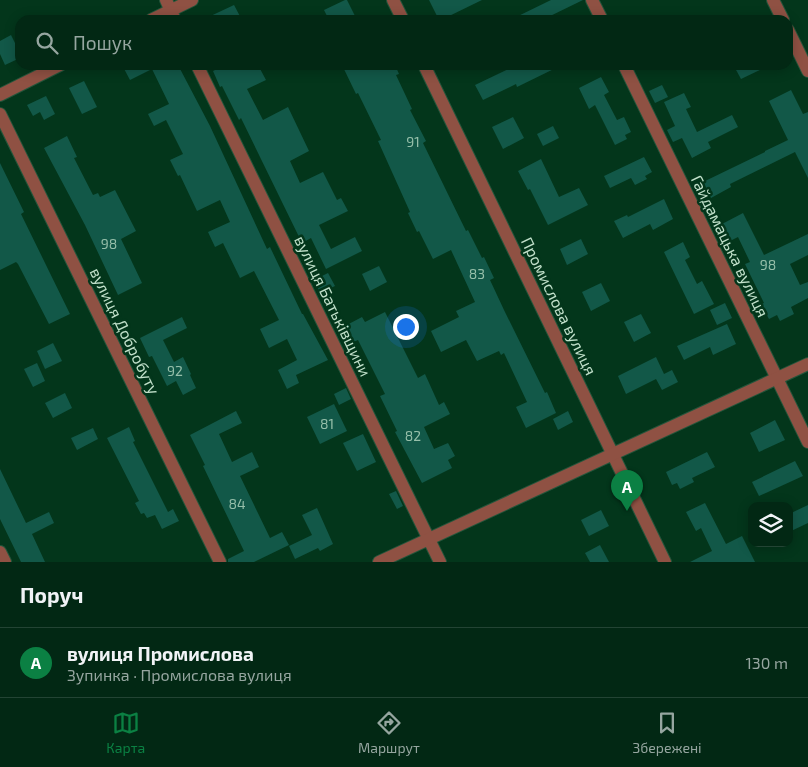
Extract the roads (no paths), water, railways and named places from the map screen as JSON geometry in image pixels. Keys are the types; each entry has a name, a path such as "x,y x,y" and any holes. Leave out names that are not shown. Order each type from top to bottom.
{"street":[{"path":"171,10 192,0"},
{"path":"393,0 400,15"},
{"path":"592,0 600,15"},
{"path":"774,0 781,15"},
{"path":"793,40 808,70"},
{"path":"0,95 50,70"},
{"name":"вулиця Батьківщини","path":"200,70 440,562"},
{"name":"Промислова вулиця","path":"426,70 665,562"},
{"name":"Гайдамацька вулиця","path":"626,70 808,442"},
{"name":"вулиця Добробуту","path":"0,114 220,562"},
{"path":"379,562 808,364"},
{"path":"0,552 5,562"}],"place":[{"name":"вулиця Промислова","path":"627,511"}]}
